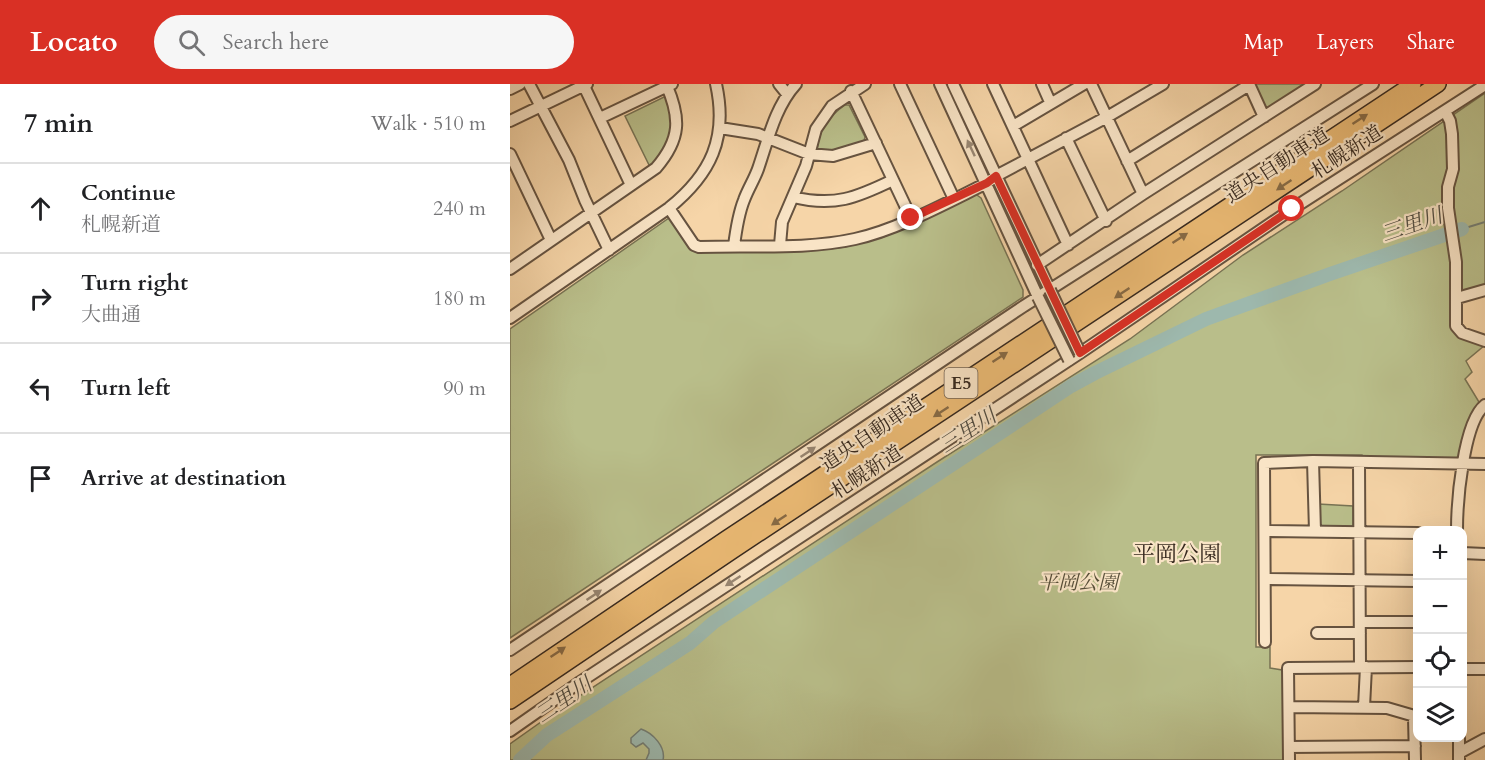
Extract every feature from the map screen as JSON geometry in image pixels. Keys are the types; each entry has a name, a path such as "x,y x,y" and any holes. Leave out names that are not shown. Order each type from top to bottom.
{"highway":[{"name":"道央自動車道","path":"510,685 726,538 1413,84"},
{"name":"道央自動車道","path":"510,701 742,544 1438,84"}],"street":[{"path":"510,89 520,84"},
{"path":"529,84 569,160 609,250"},
{"path":"510,318 684,196 701,176 713,154 720,128 716,84"},
{"path":"779,84 787,94"},
{"path":"734,246 738,219 777,112 787,94 796,84"},
{"path":"780,245 782,222 806,166 816,129 832,106 865,84"},
{"path":"900,84 954,199"},
{"path":"940,84 1069,360"},
{"path":"953,84 1080,353"},
{"path":"993,84 1068,245"},
{"path":"1042,84 1050,102"},
{"path":"1012,126 1084,84"},
{"path":"1091,84 1143,194"},
{"path":"1140,84 1145,95"},
{"path":"669,208 694,245 699,247 808,245 857,238 876,233 987,183 1163,84"},
{"path":"1037,265 1315,84"},
{"path":"510,650 1038,297 1373,84"},
{"path":"510,121 585,85 631,185"},
{"path":"512,264 656,168 667,155 674,141 677,124 668,85 600,118"},
{"path":"1127,161 1249,85 1264,117"},
{"name":"札幌新道","path":"510,731 580,682 1080,353 1292,209 1485,85"},
{"path":"851,92 911,218"},
{"path":"1445,111 1450,121 1452,134 1453,169 1448,187 1450,223 1455,247 1456,326 1459,331 1485,341"},
{"path":"720,128 769,137 809,154 833,156 876,143"},
{"path":"1066,138 1106,221"},
{"path":"510,154 551,240"},
{"path":"793,197 809,201 832,202 859,196 893,180"},
{"path":"1456,298 1485,290"},
{"path":"1457,526 1463,463 1473,423 1485,405"},
{"path":"1265,642 1264,463 1313,461 1485,464"},
{"path":"1313,461 1315,531"},
{"path":"1359,462 1360,628 1364,706"},
{"path":"1265,531 1413,533"},
{"path":"1467,553 1485,554"},
{"path":"1265,579 1413,581"},
{"path":"1317,633 1413,623"},
{"path":"1289,760 1288,668 1413,667"},
{"path":"1467,669 1485,669"},
{"path":"1289,707 1364,706 1387,708 1413,716"},
{"path":"1459,756 1485,739"},
{"path":"1415,742 1415,760"},
{"path":"1289,747 1415,746"}],"green space":[{"path":"1254,84 1309,84 1267,111"},
{"name":"平岡公園","path":"1485,93 1485,285 1452,294 1452,318 1485,345 1466,361 1472,372 1465,379 1479,402 1470,419 1461,458 1363,460 1362,455 1256,455 1256,647 1270,647 1270,668 1282,670 1283,673 1283,760 510,760 510,744 555,712 937,462 1130,339 1243,255 1342,191"},
{"path":"668,97 673,137 651,169 625,116"},
{"path":"845,105 849,105 865,137 864,141 829,152 817,150 825,124"},
{"path":"974,193 981,198 1023,290 1023,297 510,638 510,329 669,218 696,251 828,249 883,237"},
{"path":"1318,504 1353,506 1353,526 1351,528 1321,528 1318,525"}],"shaded area":[{"path":"641,729 658,741 663,750 663,760 646,760 649,749 643,743 636,747 631,743 631,738"}],"waterway":[{"name":"三里川","path":"1462,229 1485,222"},
{"name":"三里川","path":"520,760 547,735 690,643 714,622 1071,386 1206,319 1462,229"}],"district":[{"name":"平岡公園","path":"1177,554"}],"route":[{"path":"911,218 987,183 996,176 1080,353 1292,209"}]}
